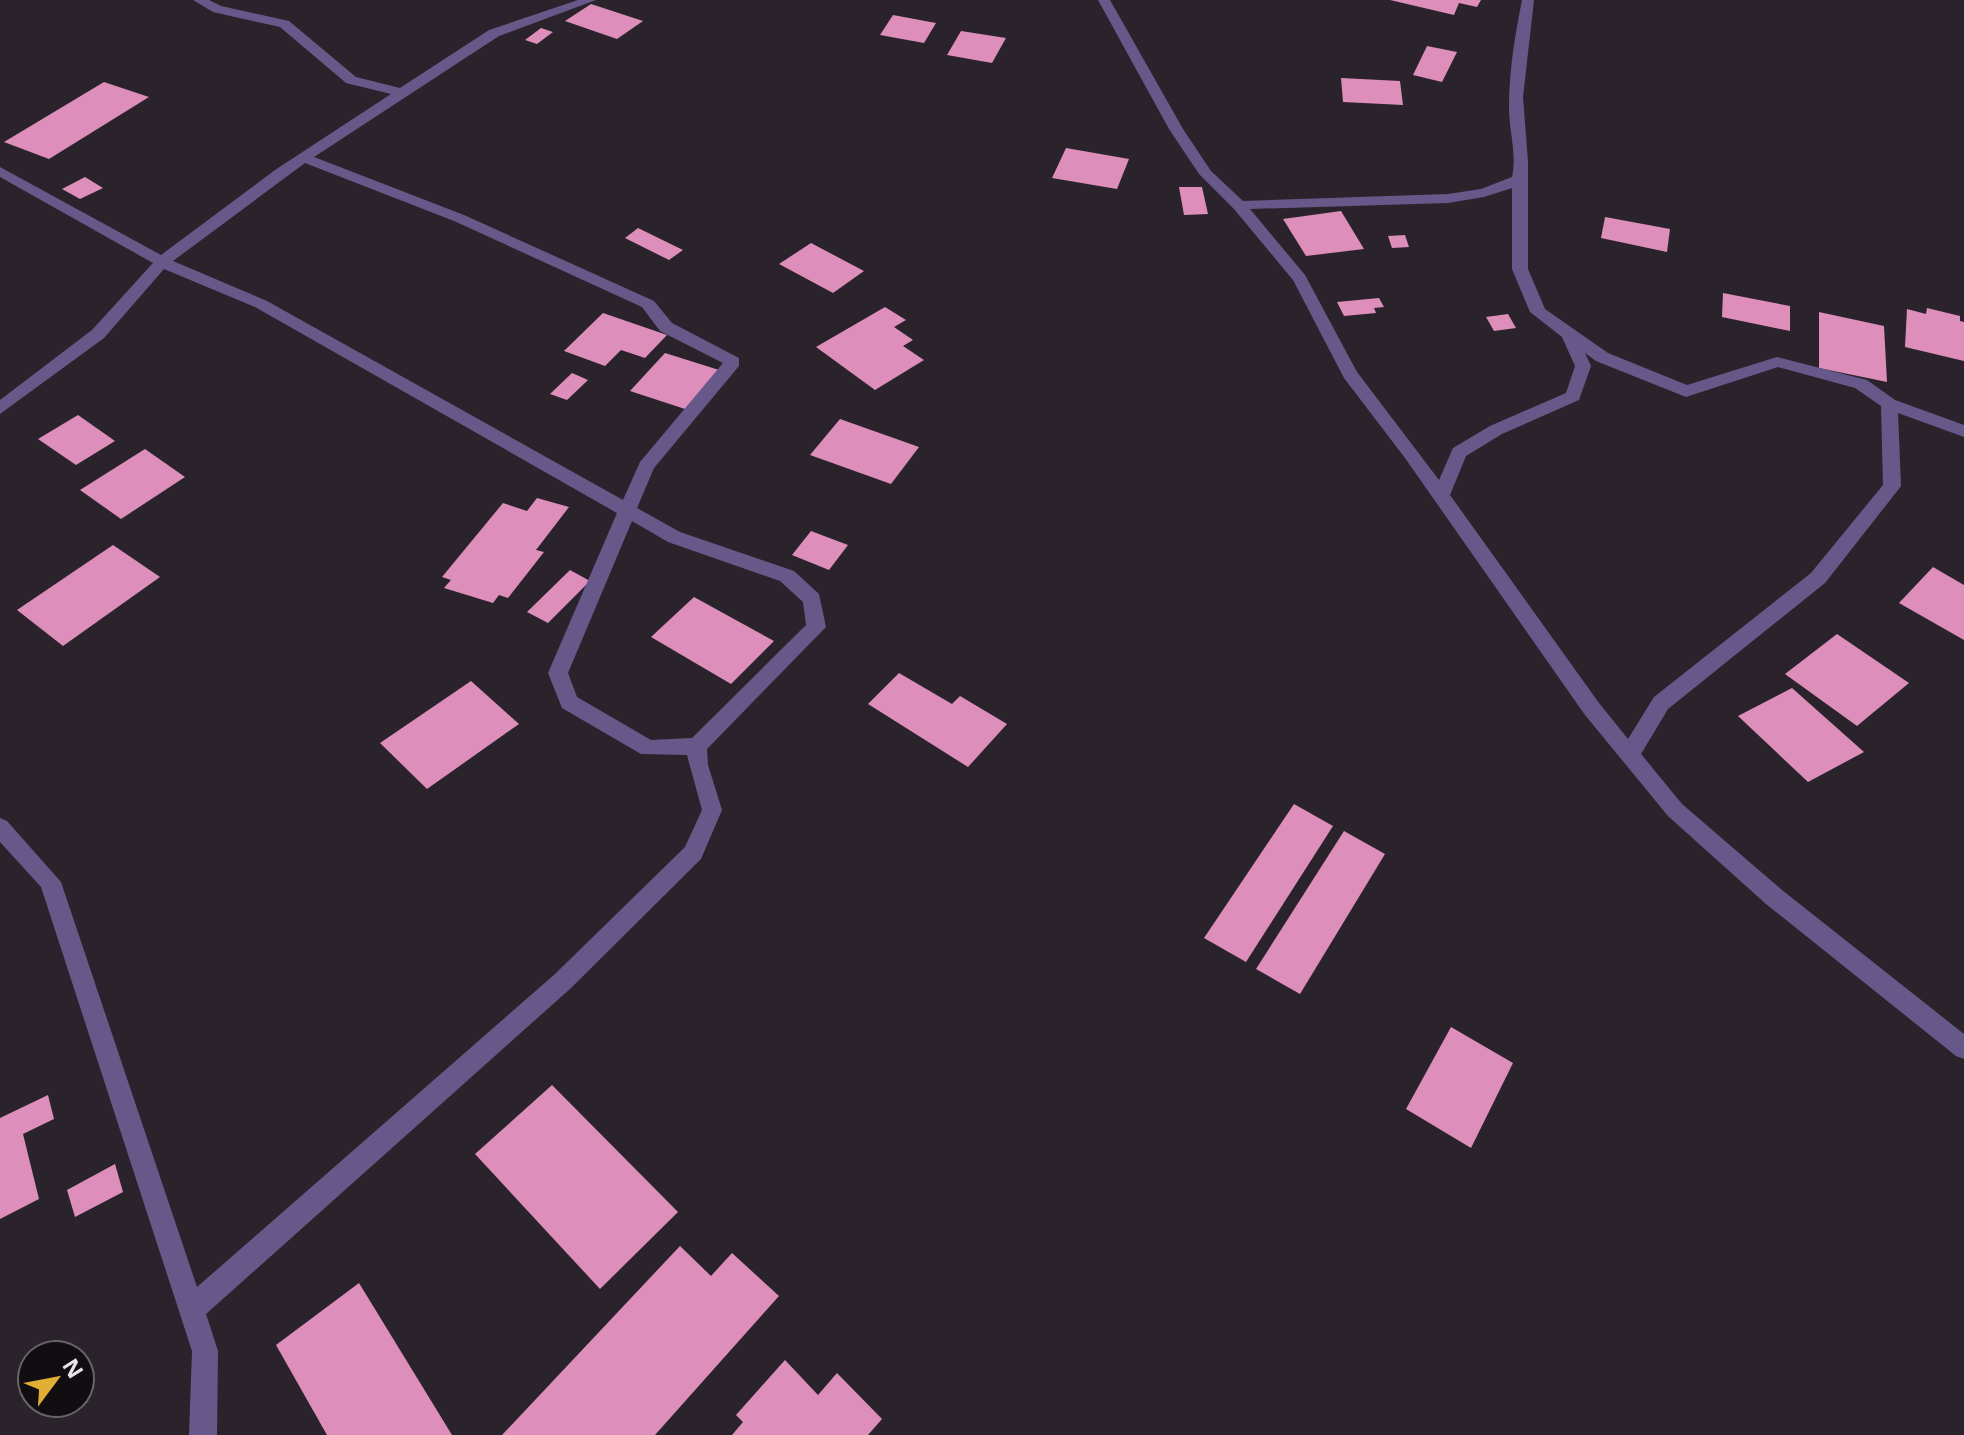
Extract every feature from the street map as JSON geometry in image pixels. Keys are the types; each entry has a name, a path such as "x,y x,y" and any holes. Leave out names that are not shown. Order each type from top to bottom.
{"street":[{"path":"199,0 217,9 284,24 351,80 402,93"},
{"path":"0,408 98,334 162,262 304,158 494,33 590,0"},
{"path":"1104,0 1176,129 1206,174 1239,206 1300,278 1350,374 1592,709 1675,810 1774,897 1964,1048"},
{"path":"1528,0 1517,55 1516,114 1522,165 1519,179 1520,269 1538,312 1602,357 1686,391 1777,362 1861,384 1889,404 1964,431"},
{"path":"0,171 162,262 261,304 629,512 674,537 787,576 812,599 816,627 697,746 648,748 569,702 558,673 629,512 646,466 733,362 666,327 648,304 459,218 304,158"},
{"path":"1239,206 1444,200 1496,191 1519,179"},
{"path":"1440,497 1459,452 1496,430 1573,396 1583,366 1569,334"},
{"path":"1630,754 1661,703 1818,578 1892,486 1889,404"},
{"path":"192,1309 563,981 693,853 712,810 698,765 697,746"},
{"path":"0,827 50,882 205,1351 203,1435"}],"building":[{"path":"1390,0 1481,0 1477,7 1459,3 1454,15"},
{"path":"591,4 643,21 617,39 565,21"},
{"path":"893,15 936,23 924,43 880,35"},
{"path":"541,28 553,32 537,44 525,40"},
{"path":"961,31 1006,38 992,63 947,55"},
{"path":"1427,46 1457,52 1442,82 1413,75"},
{"path":"1341,78 1400,81 1403,105 1343,102"},
{"path":"104,82 149,97 49,159 4,142"},
{"path":"1066,148 1129,159 1117,189 1052,178"},
{"path":"85,177 103,188 80,199 62,189"},
{"path":"1179,187 1202,187 1208,214 1184,215"},
{"path":"1341,211 1364,249 1306,256 1283,219"},
{"path":"1605,217 1670,229 1667,252 1601,238"},
{"path":"638,228 683,250 669,260 625,238"},
{"path":"1405,235 1409,247 1392,248 1388,236"},
{"path":"811,243 864,271 833,293 779,264"},
{"path":"1723,293 1790,306 1790,331 1722,317"},
{"path":"1379,298 1384,307 1374,308 1376,313 1344,316 1337,302"},
{"path":"885,307 906,320 894,327 913,340 903,346 924,360 875,390 816,347"},
{"path":"1927,308 1960,316 1960,321 1964,322 1964,361 1905,347 1907,309 1926,314"},
{"path":"1819,312 1884,326 1887,382 1819,368"},
{"path":"603,313 667,335 645,358 621,350 605,366 564,351"},
{"path":"1508,314 1516,328 1494,331 1486,317"},
{"path":"665,353 719,370 685,409 630,391"},
{"path":"572,373 588,380 567,400 550,394"},
{"path":"78,415 115,441 76,465 38,439"},
{"path":"840,419 919,447 891,484 810,455"},
{"path":"145,449 185,477 121,519 80,490"},
{"path":"537,498 569,507 536,550 544,552 508,598 499,595 493,603 444,588 451,580 442,577 503,503 527,511"},
{"path":"811,531 848,545 829,570 792,555"},
{"path":"113,545 160,577 63,646 17,610"},
{"path":"1933,567 1964,585 1964,640 1899,603"},
{"path":"570,570 590,581 548,623 527,612"},
{"path":"694,597 774,641 731,684 651,637"},
{"path":"1837,634 1909,683 1857,726 1785,674"},
{"path":"899,673 952,704 960,696 1007,724 968,767 868,704"},
{"path":"471,681 519,724 427,789 380,743"},
{"path":"1792,688 1864,752 1808,782 1738,716"},
{"path":"1294,804 1333,826 1246,962 1204,938"},
{"path":"1344,831 1385,854 1300,994 1256,969"},
{"path":"1451,1027 1513,1063 1471,1148 1406,1109"},
{"path":"552,1085 678,1212 600,1289 475,1154"},
{"path":"48,1095 54,1119 23,1134 39,1199 0,1219 0,1118"},
{"path":"115,1164 123,1192 75,1217 67,1190"},
{"path":"680,1246 711,1276 732,1253 779,1296 655,1435 502,1435"},
{"path":"359,1283 452,1435 327,1435 276,1345"},
{"path":"785,1360 818,1395 837,1373 882,1419 868,1435 732,1435 743,1422 736,1415"}]}
